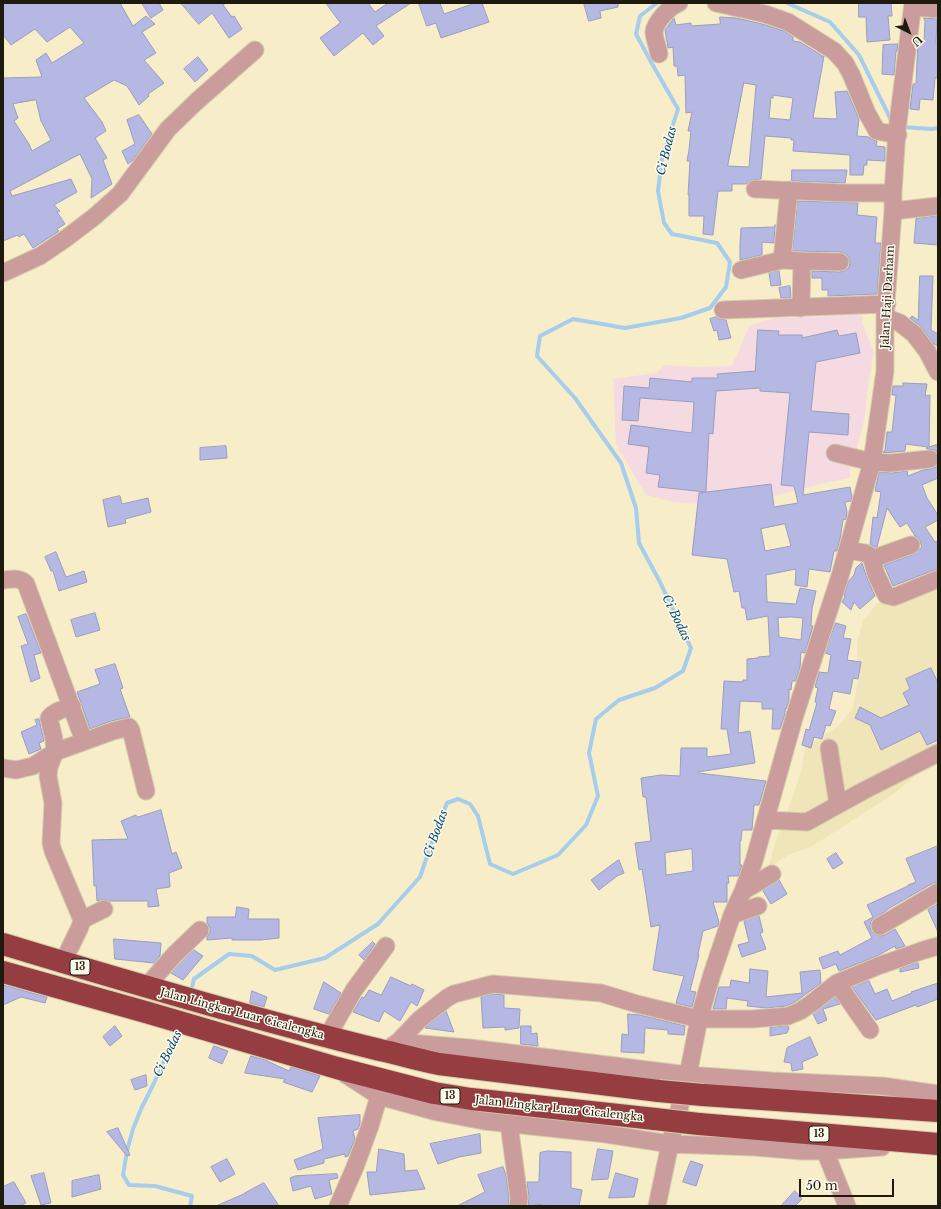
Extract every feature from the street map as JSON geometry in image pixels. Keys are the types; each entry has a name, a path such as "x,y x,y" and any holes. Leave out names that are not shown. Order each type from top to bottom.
{"highway":[{"name":"Jalan Lingkar Luar Cicalengka","path":"3,944 151,989 256,1018 327,1037 392,1047 409,1058 439,1064 660,1091 938,1111"},
{"name":"Jalan Lingkar Luar Cicalengka","path":"3,972 337,1068 434,1093 471,1099 699,1124 936,1144"}],"street":[{"path":"659,54 654,31 662,16 673,5 679,3"},
{"path":"716,3 765,14 788,22 834,51 851,74 867,113 878,131 898,132"},
{"path":"913,5 938,9"},
{"name":"Jalan Haji Darham","path":"657,1206 670,1144 688,1075 699,1019 712,974 732,915 754,861 794,718 840,576 872,462 885,371 886,310 899,111 913,5"},
{"path":"3,273 40,256 94,217 120,194 168,129 197,101 255,50"},
{"path":"754,189 844,193 893,193"},
{"path":"782,260 789,190"},
{"path":"893,211 938,206"},
{"path":"741,270 782,260 840,262"},
{"path":"801,308 802,261"},
{"path":"723,310 801,308 886,310 914,334 927,351 938,372"},
{"path":"835,453 872,462 891,463 930,459"},
{"path":"872,559 911,545"},
{"path":"847,550 865,553 872,559 876,574 886,595 891,597 898,596 938,579"},
{"path":"4,580 16,579 21,580 26,584 84,741"},
{"path":"62,962 80,927 82,920 51,843 53,803 48,776 49,767 55,752 54,739 49,720 55,713 72,706"},
{"path":"3,768 16,770 33,766 55,752 113,731 130,728 146,791"},
{"path":"829,748 838,805"},
{"path":"766,820 807,822 938,753"},
{"path":"743,891 772,874"},
{"path":"880,926 938,892"},
{"path":"732,915 758,906"},
{"path":"82,920 104,909"},
{"path":"151,989 174,955 200,930"},
{"path":"327,1037 354,990 386,946"},
{"path":"392,1047 419,1020 447,998 454,994 493,984 601,993 637,1004 699,1019 752,1019 788,1016 800,1011 837,984 878,966 938,946"},
{"path":"837,984 870,1030"},
{"path":"392,1047 470,1048 688,1075 779,1082 882,1086 938,1094"},
{"path":"337,1068 379,1096 437,1112 484,1121 606,1134 670,1144 754,1147 802,1151 826,1151 936,1144"},
{"path":"338,1206 355,1167 379,1096"},
{"path":"509,1124 519,1198 518,1206"},
{"path":"826,1151 847,1206"}],"shaded area":[{"path":"856,310 863,317 862,323 874,352 865,416 857,449 856,466 850,467 850,478 774,496 744,501 716,539 716,559 692,555 697,504 674,502 646,495 616,444 613,379 656,373 665,365 698,367 731,366 749,326 775,318 827,316 844,314"},
{"path":"938,575 938,760 928,765 896,792 811,847 790,854 768,868 777,838 801,772 805,748 838,726 853,708 858,679 857,643 863,621 880,600"}],"building":[{"path":"3,3 120,3 133,26 146,16 155,24 142,32 156,53 144,60 164,83 148,94 149,96 139,105 127,86 114,80 84,98 102,122 106,131 95,138 107,158 103,160 112,184 91,198 92,179 80,154 10,191 12,196 71,179 77,192 54,205 60,211 57,212 65,224 57,229 59,231 33,248 24,234 19,237 18,235 3,241 3,78 42,77 36,60 46,53 52,63 84,43 70,27 47,42 35,29 11,45 3,35","holes":["36,100 41,121 51,140 32,151 14,121 18,118 13,104"]},
{"path":"142,3 159,3 163,10 151,18"},
{"path":"181,3 226,3 223,5 232,17 234,16 242,29 229,38 212,13 199,24"},
{"path":"326,3 368,3 375,12 388,3 411,3 376,26 384,36 373,45 363,33 334,56 320,38 340,23"},
{"path":"419,3 440,3 444,14 475,3 482,3 489,22 441,38 436,23 427,26"},
{"path":"584,3 618,3 618,7 600,11 601,18 589,21"},
{"path":"859,3 891,3 892,16 888,16 890,40 867,42 866,17 859,17"},
{"path":"720,17 736,18 762,24 784,31 793,37 793,41 800,42 821,56 824,56 813,118 837,119 835,92 847,91 859,119 857,136 869,137 877,141 876,146 885,147 885,161 867,160 867,165 864,165 863,175 850,175 850,155 793,151 794,140 791,140 791,138 765,136 761,179 751,180 746,184 732,184 732,191 718,191 713,235 703,234 704,216 689,216 688,195 690,161 687,161 691,131 688,131 692,112 686,113 685,75 678,76 677,66 674,66 673,47 668,48 665,30 674,18 676,25 691,23 691,26 720,24","holes":["744,83 756,85 749,167 728,166","773,95 793,98 790,120 769,118 771,97 773,98"]},
{"path":"924,18 937,19 936,43 938,44 938,68 937,78 935,78 933,100 920,99 919,110 910,109 913,84 916,84 918,41 924,42"},
{"path":"898,44 894,75 882,74 883,45"},
{"path":"198,57 208,70 195,82 184,69"},
{"path":"139,115 152,134 133,160 128,164 122,151 135,144 127,120"},
{"path":"792,170 847,170 845,183 792,181"},
{"path":"798,201 858,203 857,215 877,217 875,243 881,243 877,294 828,296 828,290 822,290 822,278 812,278 812,271 844,271 849,267 849,258 846,254 840,252 793,251"},
{"path":"938,216 938,245 914,243 916,219"},
{"path":"775,227 774,243 762,242 762,255 740,260 741,228"},
{"path":"779,271 781,285 771,286 769,273"},
{"path":"920,276 933,276 931,330 938,334 938,346 934,344 920,326 910,318 912,316 918,320"},
{"path":"790,286 791,298 781,298 779,288"},
{"path":"716,317 726,320 731,338 719,340 717,330 714,331 710,319"},
{"path":"758,330 779,331 778,335 802,335 802,338 837,330 839,336 856,333 860,353 816,362 811,411 849,414 848,435 809,432 803,495 850,487 852,497 851,501 845,502 847,512 846,519 843,520 837,551 834,551 830,572 809,569 807,587 795,585 796,569 766,575 767,602 796,604 800,588 816,591 812,609 811,626 813,626 805,653 801,652 800,668 796,681 792,681 791,690 789,689 789,701 785,709 785,714 780,729 772,729 773,709 762,709 762,702 740,701 738,733 750,731 755,763 698,772 766,781 759,805 754,805 752,830 742,830 740,841 740,865 742,865 738,876 728,876 729,883 727,883 727,902 713,902 719,922 718,926 703,931 690,991 696,992 692,1007 676,1003 684,976 653,970 660,925 651,927 642,869 639,870 635,843 651,841 646,797 643,797 641,778 661,775 680,776 681,748 707,748 707,757 731,754 727,729 721,729 724,681 743,682 743,680 747,680 747,659 770,656 768,616 747,620 745,608 742,608 739,591 734,592 727,559 692,555 699,493 771,484 774,507 798,503 794,486 781,485 790,393 760,391 760,388 716,391 713,434 709,433 706,492 658,487 660,475 646,473 649,447 628,444 631,425 692,433 694,402 640,398 638,421 622,420 624,386 649,388 650,378 692,382 692,378 718,378 717,374 755,371","holes":["785,524 791,546 765,551 761,529","778,618 803,618 801,640 779,637","692,849 693,871 666,875 665,853"]},
{"path":"903,383 927,384 925,396 930,395 929,447 938,444 938,453 934,450 926,448 928,447 906,444 905,451 883,453 885,451 887,432 892,432 896,395 892,395 893,386 903,386"},
{"path":"226,446 227,458 200,460 200,448"},
{"path":"938,465 938,478 922,485 927,498 938,515 938,520 925,527 935,542 938,541 938,569 893,586 884,565 914,554 922,547 920,541 907,523 900,527 887,508 877,547 870,545 873,517 877,518 881,492 875,491 879,472 892,473 907,471 908,476 923,470 931,469"},
{"path":"120,496 122,504 148,498 151,512 125,519 126,523 108,527 103,500"},
{"path":"56,552 66,577 84,571 87,582 59,591 53,571 51,571 45,557"},
{"path":"862,563 875,596 860,609 854,602 851,610 842,602 845,597 848,582 854,575 856,568"},
{"path":"95,613 100,630 76,637 71,620"},
{"path":"26,614 41,653 34,655 40,678 31,682 21,646 28,644 18,617"},
{"path":"836,623 846,626 843,638 851,639 847,660 861,662 858,679 853,678 850,694 833,691 829,709 836,711 830,726 826,725 822,739 814,737 811,748 802,745 806,729 809,730 817,703 815,702 818,688 815,687 819,672 828,673 831,655 825,653"},
{"path":"115,664 123,688 120,689 130,717 111,721 90,729 77,692 100,684 95,670"},
{"path":"931,668 938,683 938,740 927,745 920,731 881,750 870,725 855,718 860,707 881,718 909,705 903,693 910,689 906,679"},
{"path":"39,719 44,741 39,743 41,749 29,754 21,732 37,725 35,720"},
{"path":"161,810 172,854 176,852 182,868 169,873 170,887 156,889 159,906 148,907 148,901 109,901 104,899 97,901 96,885 94,886 92,840 128,839 121,821 136,815 137,817"},
{"path":"938,846 938,882 933,883 886,910 871,921 871,931 875,934 880,936 885,935 895,929 905,946 896,949 895,946 877,956 839,971 836,964 823,969 819,958 838,951 840,955 872,938 864,922 873,917 867,905 916,882 906,859"},
{"path":"836,853 843,863 833,869 827,859"},
{"path":"619,860 624,873 617,876 599,890 591,880"},
{"path":"779,880 787,894 771,904 763,891"},
{"path":"938,904 938,932 928,910"},
{"path":"237,907 249,909 248,919 279,919 279,938 261,940 232,940 232,938 207,940 210,928 207,923 207,917 235,917"},
{"path":"759,916 763,932 760,933 766,949 742,957 738,945 749,942 744,921"},
{"path":"114,939 161,943 160,956 154,963 115,959"},
{"path":"373,942 375,944 364,960 359,955"},
{"path":"194,950 203,956 183,980 171,973"},
{"path":"918,963 919,968 900,972 900,969"},
{"path":"750,969 768,971 766,997 802,993 800,972 820,970 821,983 795,1002 786,1006 767,1008 747,1006 748,1001 727,998 726,1009 713,1009 719,987 730,987 731,980 749,983"},
{"path":"391,977 424,990 417,1006 411,1002 400,1021 384,1011 379,1022 353,1012 362,997 364,998 369,990 381,995"},
{"path":"869,981 875,994 887,989 892,1001 912,993 911,992 938,983 938,999 917,1007 916,1005 876,1020 852,987"},
{"path":"324,982 341,993 329,1014 314,1009"},
{"path":"3,985 47,997 45,1003 21,997 3,1005"},
{"path":"252,991 267,997 264,1007 250,1003"},
{"path":"494,994 504,995 504,1008 520,1009 519,1028 505,1030 505,1027 483,1028 481,997"},
{"path":"835,997 840,1004 823,1009 827,1020 818,1024 813,1014"},
{"path":"446,1011 454,1032 425,1028 426,1027"},
{"path":"628,1014 640,1015 685,1026 684,1035 668,1034 668,1030 645,1028 644,1053 621,1052 622,1034 628,1035"},
{"path":"115,1026 122,1036 110,1046 103,1037"},
{"path":"521,1026 531,1026 531,1034 537,1033 538,1046 521,1044"},
{"path":"788,1026 789,1028 787,1033 770,1036 770,1028"},
{"path":"810,1037 818,1055 802,1062 803,1069 792,1071 791,1063 784,1062 787,1048"},
{"path":"214,1046 228,1051 222,1064 209,1058"},
{"path":"251,1056 265,1060 289,1071 291,1067 320,1076 312,1092 283,1082 285,1079 245,1073"},
{"path":"146,1075 147,1086 135,1090 131,1080"},
{"path":"360,1115 360,1124 358,1129 353,1131 355,1139 348,1156 345,1157 345,1154 324,1159 324,1163 298,1170 294,1160 323,1149 318,1118"},
{"path":"118,1128 130,1155 127,1156 107,1132"},
{"path":"480,1134 481,1153 459,1157 438,1164 430,1144"},
{"path":"379,1149 404,1154 405,1171 417,1170 425,1189 370,1195 367,1172 376,1172"},
{"path":"598,1149 613,1151 608,1179 592,1180"},
{"path":"547,1151 571,1152 571,1188 582,1190 579,1206 549,1206 536,1204 535,1206 528,1206 529,1197 527,1182 539,1182 540,1153"},
{"path":"227,1159 235,1174 220,1182 211,1167"},
{"path":"691,1161 703,1165 696,1186 683,1182"},
{"path":"503,1167 506,1175 509,1198 508,1206 457,1206 485,1192 478,1175"},
{"path":"44,1173 51,1203 41,1205 31,1176"},
{"path":"616,1173 638,1179 634,1197 609,1198"},
{"path":"337,1174 338,1178 329,1180 332,1194 315,1199 311,1186 293,1191 290,1178 295,1176"},
{"path":"99,1175 101,1189 72,1197 72,1181"},
{"path":"14,1182 26,1203 19,1206 3,1206 3,1187"},
{"path":"264,1183 279,1206 216,1206 246,1193"},
{"path":"795,1191 802,1199 795,1206 781,1206"}],"waterway":[{"name":"Ci Bodas","path":"191,992 194,979 229,954 252,956 275,970 325,958 378,924 420,877 447,803 458,799 470,804 478,816 490,864 513,874 558,855 586,825 598,796 589,753 596,719 619,700 655,688 683,671 691,648 660,582 639,543 636,508 621,463 575,398 537,356 540,336 573,319 625,328 681,318 710,308 726,287 730,262 717,243 672,234 664,223 658,191 662,158 678,109 636,34 640,16 657,3"},
{"name":"Ci Bodas","path":"787,3 830,22 859,55 893,124"},
{"name":"Ci Bodas","path":"901,127 938,128"},
{"name":"Ci Bodas","path":"181,1030 172,1043 141,1109 133,1129 123,1175 129,1185 155,1186 192,1196 190,1206"}]}
